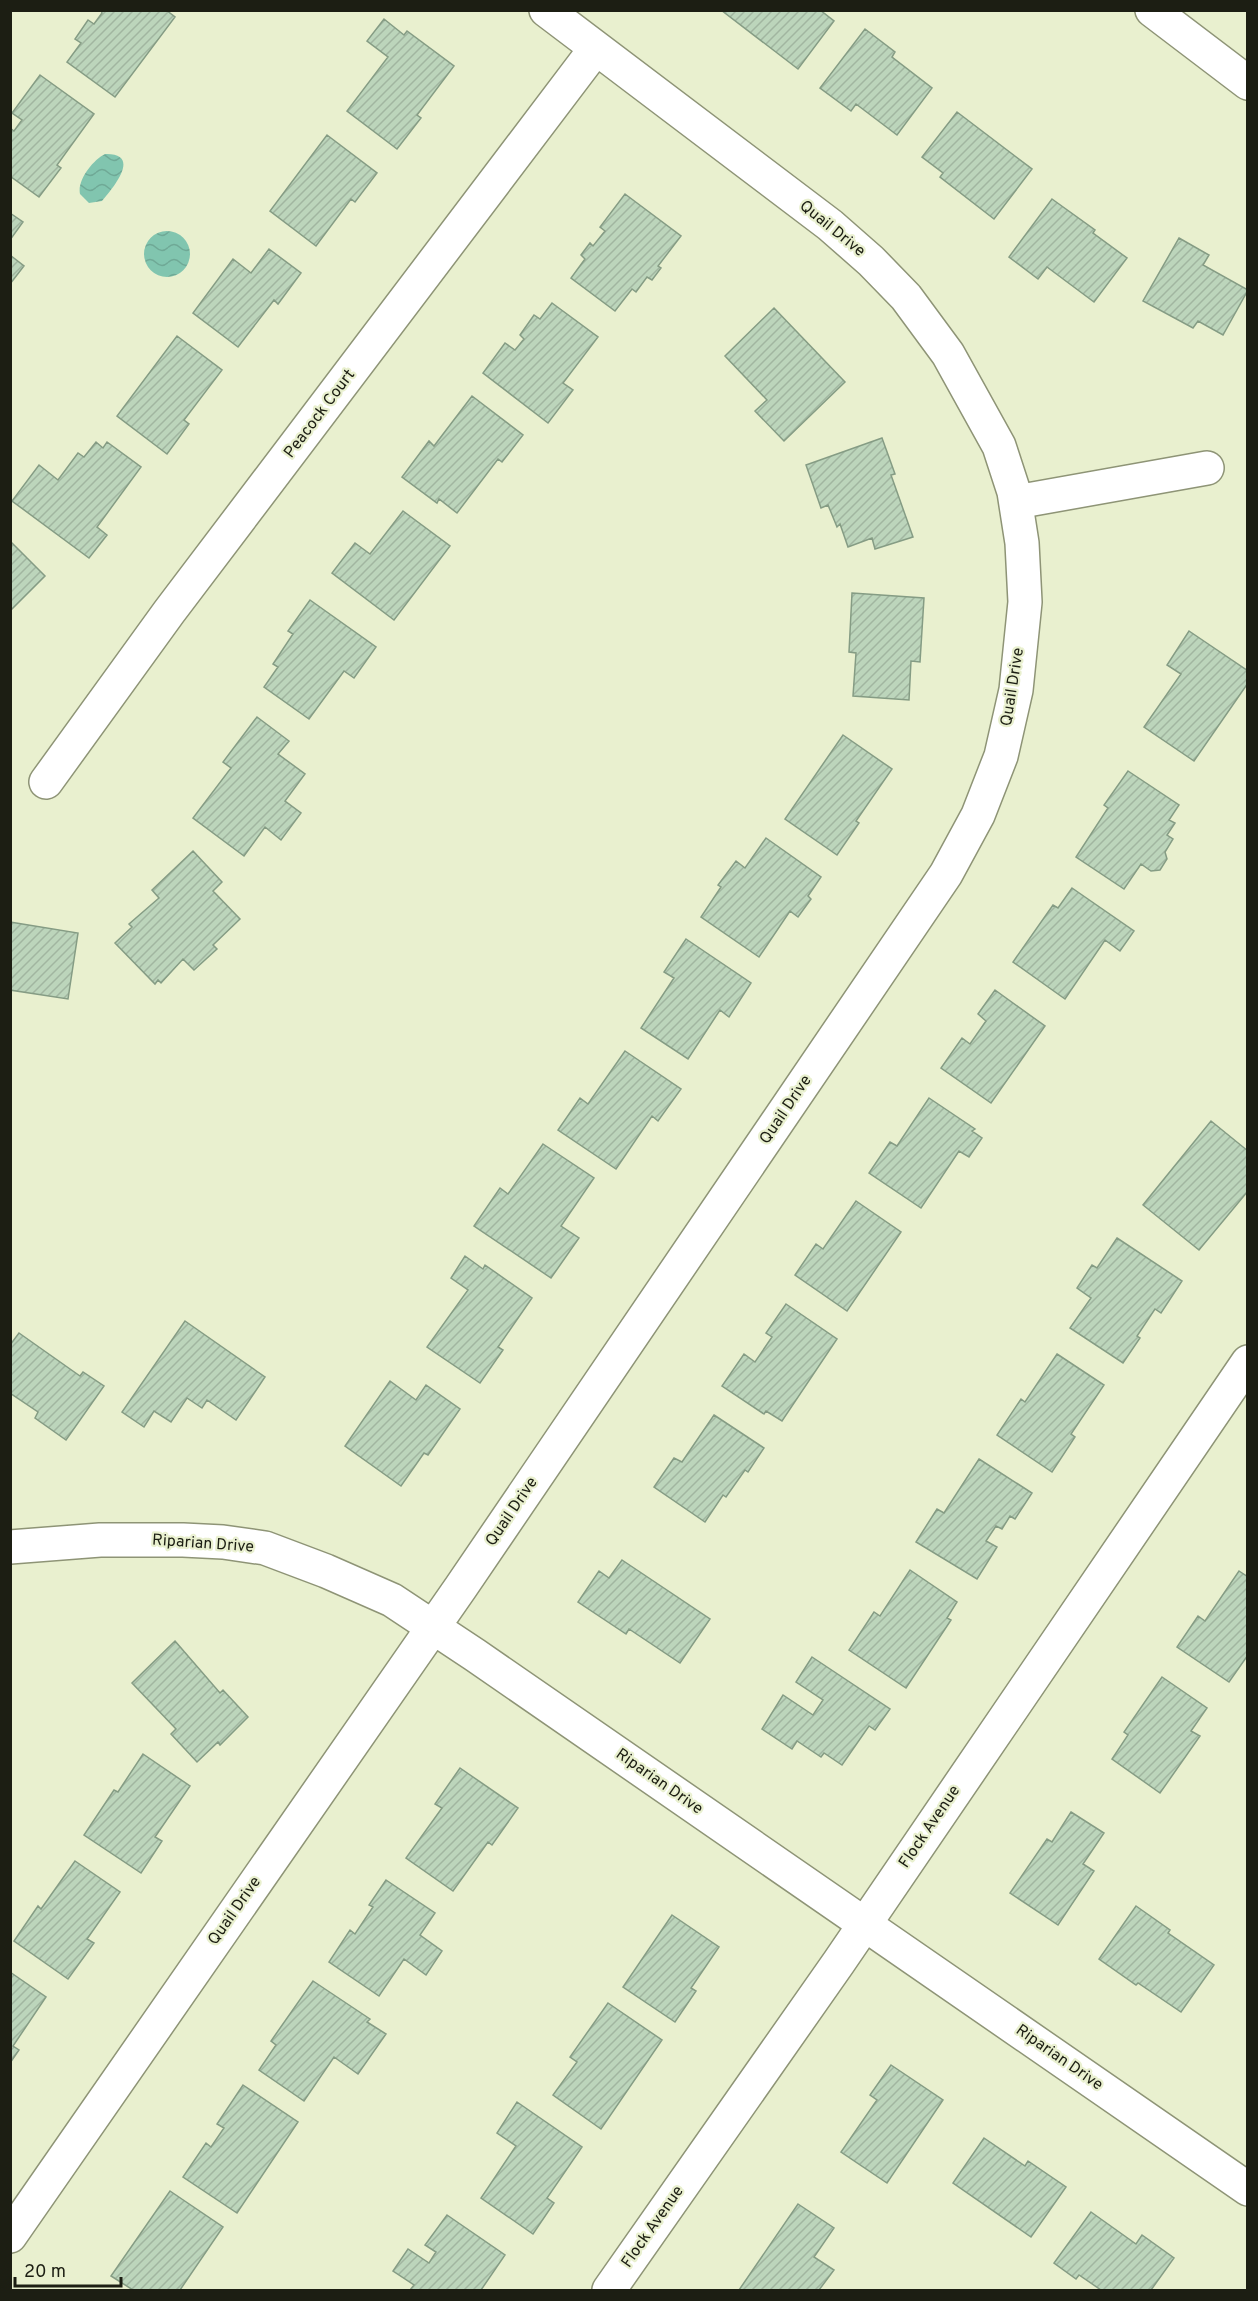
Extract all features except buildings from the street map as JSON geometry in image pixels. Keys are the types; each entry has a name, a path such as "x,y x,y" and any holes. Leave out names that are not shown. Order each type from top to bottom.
{"street":[{"name":"Quail Drive","path":"10,2236 434,1626 946,874 978,815 1001,756 1016,690 1024,602 1022,543 1016,502 999,446 948,354 906,297 871,261 830,225 546,10"},
{"path":"1152,10 1248,83"},
{"name":"Peacock Court","path":"46,782 169,612 596,48"},
{"path":"1016,502 1207,468"},
{"name":"Flock Avenue","path":"609,2290 865,1923 1248,1362"},
{"name":"Riparian Drive","path":"10,1547 100,1540 223,1542 265,1548 326,1571 392,1600 434,1626 1248,2189"}],"water":[{"path":"105,154 116,155 122,159 122,173 102,201 89,203 80,194 81,183 91,166"},
{"path":"167,231 183,238 190,254 183,270 167,277 151,270 144,254 151,238"}]}
